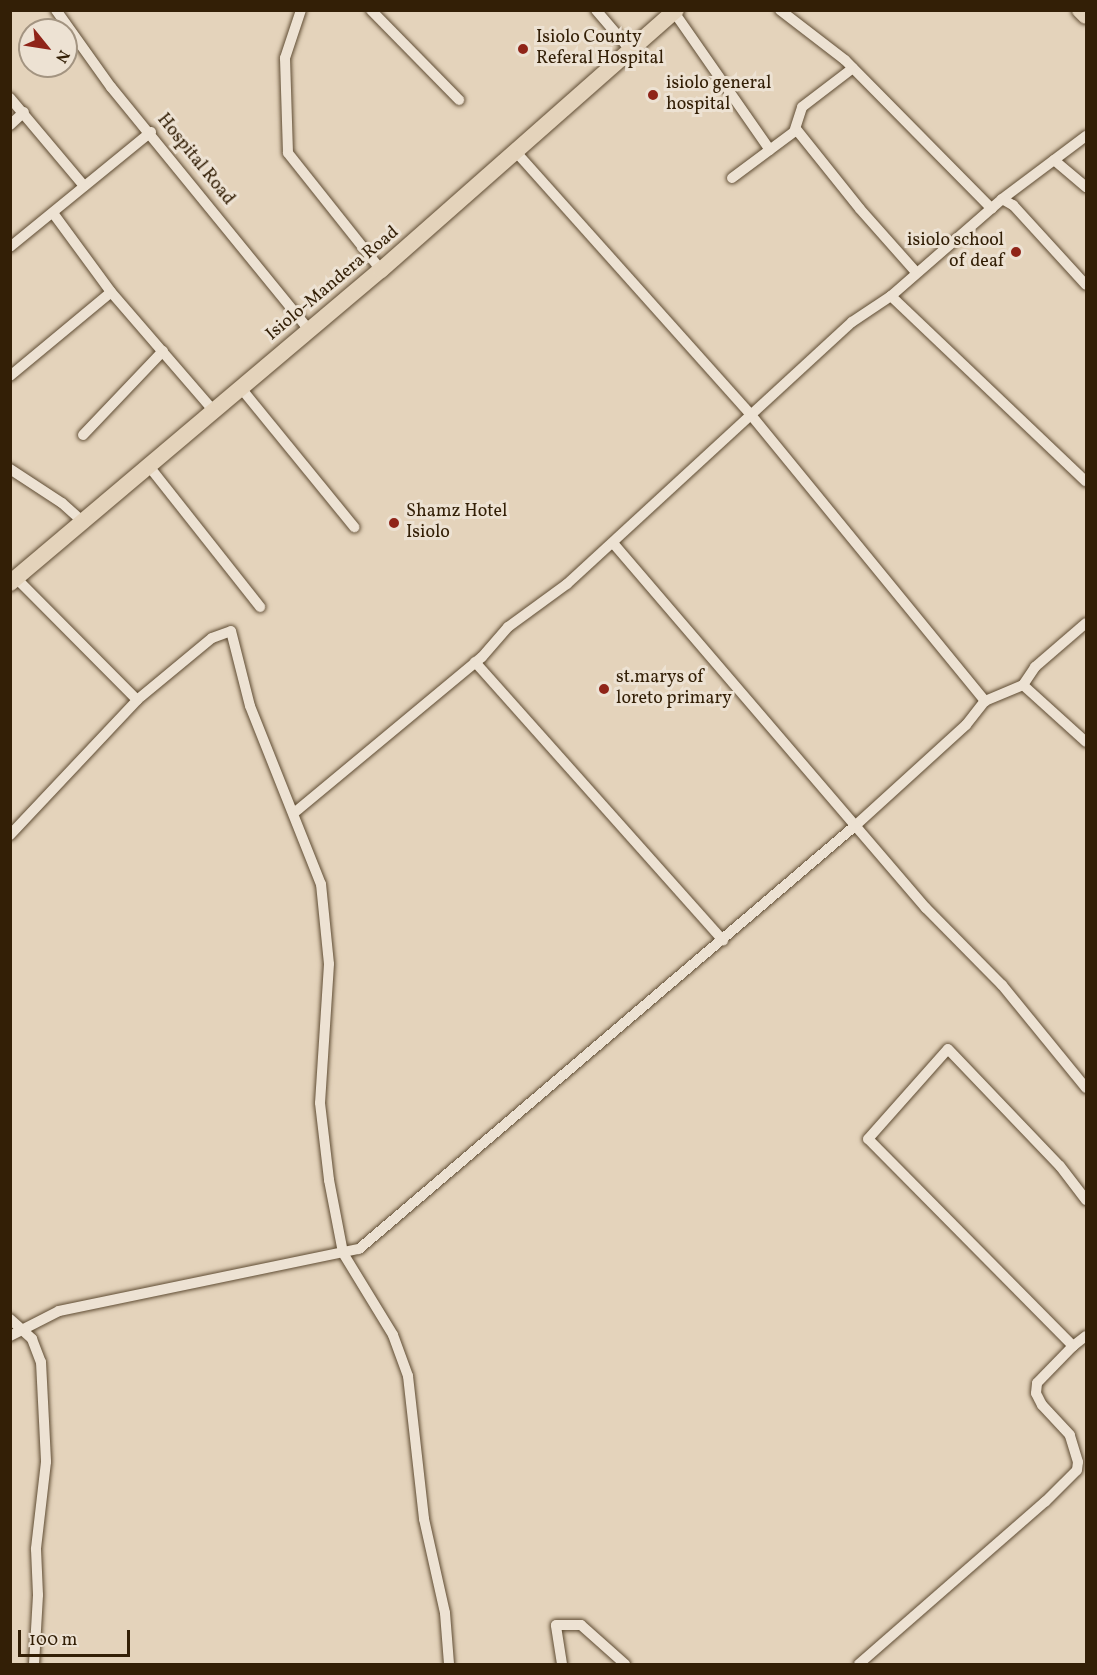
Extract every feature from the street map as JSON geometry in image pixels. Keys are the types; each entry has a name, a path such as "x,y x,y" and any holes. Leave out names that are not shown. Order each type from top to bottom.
{"highway":[{"path":"1080,10 1086,16"},
{"name":"Isiolo-Mandera Road","path":"13,581 381,270 632,52 675,11"}],"street":[{"name":"Hospital Road","path":"56,10 111,87 151,132 309,330"},
{"path":"301,10 285,58 288,153 381,270"},
{"path":"371,10 459,100"},
{"path":"596,10 632,52"},
{"path":"780,10 853,68 992,209"},
{"path":"675,11 770,150"},
{"path":"732,178 796,129 802,107 853,68"},
{"path":"10,98 84,186"},
{"path":"10,125 24,112"},
{"path":"796,129 860,209 916,272"},
{"path":"10,247 151,132"},
{"path":"294,813 475,662 508,627 549,599 613,543 852,322 891,296 1002,199 1086,136"},
{"path":"516,152 751,415 985,701"},
{"path":"1054,160 1086,188"},
{"path":"1002,199 1013,205 1086,285"},
{"path":"52,213 111,292 213,410"},
{"path":"10,376 111,292"},
{"path":"891,296 1086,482"},
{"path":"83,435 163,351"},
{"path":"240,387 354,527"},
{"path":"148,465 260,606"},
{"path":"10,470 62,503 82,521"},
{"path":"613,543 926,908 1002,985 1086,1088"},
{"path":"13,581 137,700"},
{"path":"10,1336 59,1311 359,1250 383,1232 856,825 966,725 985,701 1023,685 1035,667 1086,623"},
{"path":"10,835 137,700 212,638 231,631 250,706 321,884 327,912 328,982 320,1103 343,1253 397,1341 408,1376 424,1519 446,1613 449,1665"},
{"path":"475,662 723,940"},
{"path":"1023,685 1086,742"},
{"path":"1073,1346 868,1139 948,1049 1060,1166 1086,1200"},
{"path":"10,1319 37,1348 41,1362 46,1462 36,1549 38,1595 34,1665"},
{"path":"860,1665 1077,1470 1070,1435 1042,1406 1036,1393 1038,1383 1073,1346 1086,1336"},
{"path":"562,1665 556,1625 581,1625 625,1665"}],"place":[{"name":"Isiolo County Referal Hospital","path":"523,49"},
{"name":"isiolo general hospital","path":"653,95"},
{"name":"isiolo school of deaf","path":"1016,252"},
{"name":"Shamz Hotel Isiolo","path":"394,523"},
{"name":"st.marys of loreto primary","path":"604,689"}]}
